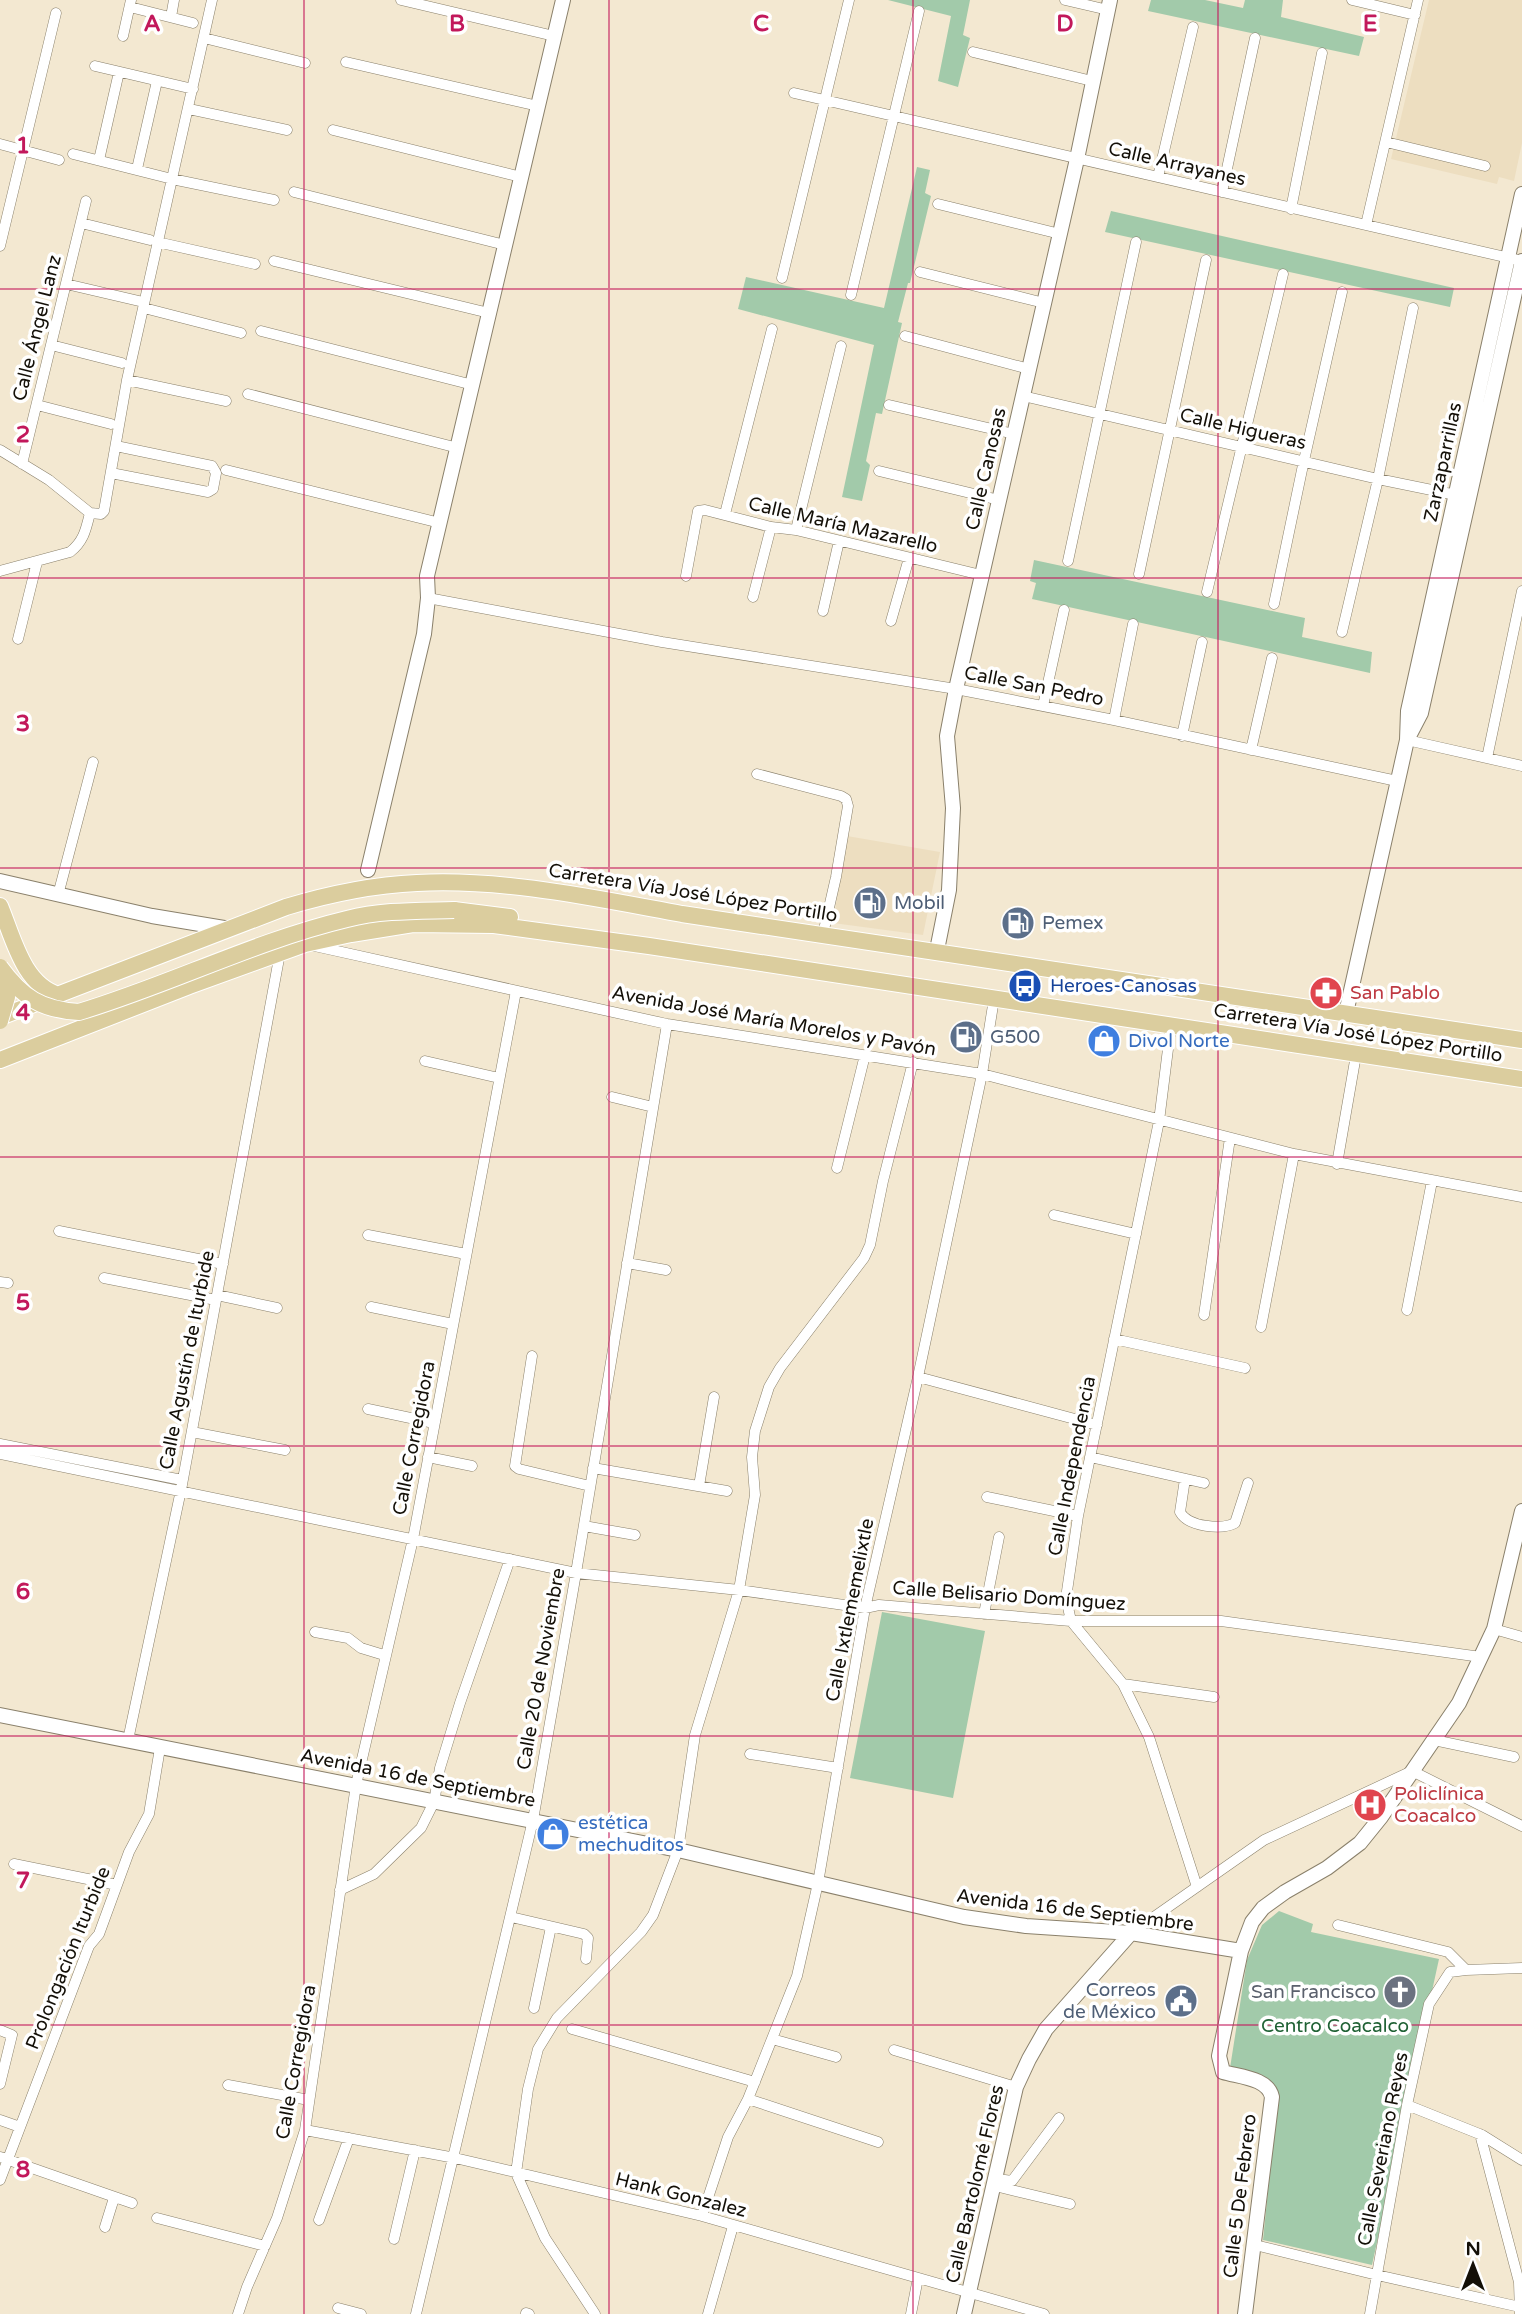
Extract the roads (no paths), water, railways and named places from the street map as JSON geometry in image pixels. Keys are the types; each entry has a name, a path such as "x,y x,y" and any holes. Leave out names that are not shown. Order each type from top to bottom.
{"main road":[{"name":"Carretera Vía José López Portillo","path":"0,1019 286,907 330,894 419,882 469,883 568,894 682,914 937,950 1522,1040"},
{"path":"0,906 32,979 48,992 59,995"},
{"path":"0,967 16,988 31,999 49,1008 79,1012 347,919 388,913 454,910 527,919 649,946"},
{"name":"Carretera Vía José López Portillo","path":"0,1060 304,944 351,933 413,924 494,925 649,946 1522,1079"},
{"path":"0,957 7,997 0,1019"}],"street":[{"path":"171,17 174,0"},
{"path":"0,450 49,480 90,513 101,514 104,511 154,241 189,109 212,0"},
{"path":"401,0 554,36"},
{"path":"372,887 368,870 424,634 428,598 427,576 521,177 531,104 563,0"},
{"path":"782,278 849,0"},
{"path":"1065,0 1109,5"},
{"path":"1352,0 1415,15"},
{"path":"1366,225 1418,0"},
{"path":"123,36 131,4 193,23"},
{"name":"Calle Canosas","path":"937,950 949,890 953,808 947,736 1109,5"},
{"path":"851,295 919,11"},
{"path":"0,246 56,13"},
{"path":"1158,177 1193,27"},
{"path":"204,38 305,63"},
{"path":"1222,192 1255,38"},
{"path":"972,51 1092,81"},
{"path":"1291,209 1322,53"},
{"path":"346,62 531,104"},
{"path":"95,66 193,89"},
{"path":"99,160 119,72"},
{"path":"137,169 157,80"},
{"name":"Calle Arrayanes","path":"794,93 1517,260"},
{"path":"189,109 287,130"},
{"path":"333,130 521,177"},
{"path":"1385,142 1485,166"},
{"path":"0,144 59,160"},
{"path":"73,154 274,200"},
{"path":"294,192 505,245"},
{"name":"Zarzaparrillas","path":"1407,740 1421,713 1517,260 1522,194"},
{"name":"Calle Ángel Lanz","path":"22,464 86,201"},
{"path":"938,204 1060,234"},
{"path":"81,223 255,264"},
{"path":"1069,561 1136,242"},
{"path":"1139,574 1206,260"},
{"name":"Zarzaparrillas","path":"1346,1013 1407,740 1408,711 1455,495 1517,260"},
{"path":"274,261 489,313"},
{"path":"920,272 1044,303"},
{"path":"1207,592 1283,274"},
{"path":"66,284 241,333"},
{"path":"1274,604 1342,292"},
{"path":"1342,632 1378,479 1413,308"},
{"path":"725,514 772,329"},
{"path":"261,331 472,385"},
{"path":"905,336 1029,369"},
{"path":"51,345 122,363"},
{"path":"796,530 841,346"},
{"path":"127,380 226,401"},
{"path":"248,394 458,448"},
{"name":"Calle Higueras","path":"1023,396 1455,495"},
{"path":"37,405 111,424"},
{"path":"889,405 1014,433"},
{"path":"111,473 208,492 214,489 216,473 212,466 116,446"},
{"path":"226,470 440,523"},
{"path":"879,471 999,500"},
{"name":"Calle María Mazarello","path":"687,576 698,511 725,514 771,527 796,530 981,575"},
{"path":"0,571 70,552 79,545 85,535 90,513"},
{"path":"753,597 771,527"},
{"path":"823,611 839,541"},
{"path":"891,621 909,558"},
{"path":"18,639 37,562"},
{"path":"1486,758 1522,591"},
{"name":"Calle San Pedro","path":"428,598 662,642 956,689 1397,781"},
{"path":"1043,706 1064,610"},
{"path":"1114,720 1133,624"},
{"path":"1182,736 1202,642"},
{"path":"1251,750 1272,658"},
{"path":"1407,740 1522,766"},
{"path":"58,895 93,762"},
{"path":"757,774 846,799 848,806 838,866 822,934"},
{"path":"0,881 152,916 230,929"},
{"name":"Avenida José María Morelos y Pavón","path":"304,944 667,1024 982,1074 1336,1164 1522,1197"},
{"name":"Calle Agustín de Iturbide","path":"128,1740 182,1485 279,953"},
{"name":"Calle Corregidora","path":"238,2314 277,2218 305,2130 356,1785 412,1539 516,991"},
{"name":"Calle Ixtlememelixtle","path":"702,2216 728,2137 748,2099 797,1976 818,1883 865,1608 918,1377 982,1074 994,999"},
{"name":"Calle 20 de Noviembre","path":"416,2314 533,1820 667,1024"},
{"name":"Calle Independencia","path":"1071,1621 1066,1598 1078,1516 1159,1121 1171,1025"},
{"path":"837,1168 864,1055"},
{"path":"1336,1164 1356,1055"},
{"path":"425,1061 499,1078"},
{"path":"595,2314 545,2238 516,2173 528,2090 538,2049 557,2018 642,1932 653,1915 678,1850 695,1735 739,1590 755,1495 752,1457 761,1409 780,1368 864,1258 870,1245 913,1062"},
{"path":"612,1097 653,1107"},
{"path":"1204,1315 1230,1138"},
{"path":"1261,1327 1294,1154"},
{"path":"1407,1310 1432,1181"},
{"path":"1054,1215 1136,1234"},
{"path":"59,1231 223,1264"},
{"path":"368,1235 466,1254"},
{"path":"627,1263 666,1270"},
{"path":"104,1278 277,1308"},
{"path":"371,1307 453,1324"},
{"path":"1114,1339 1245,1368"},
{"path":"532,1356 515,1466 590,1486"},
{"path":"918,1377 1097,1425"},
{"path":"699,1486 714,1397"},
{"path":"368,1409 435,1423"},
{"path":"192,1432 285,1450"},
{"path":"0,1444 412,1539"},
{"path":"0,1454 182,1485"},
{"path":"428,1457 472,1466"},
{"path":"1090,1457 1204,1483"},
{"path":"593,1468 727,1491"},
{"path":"1185,1479 1180,1512 1182,1517 1188,1521 1221,1527 1235,1523 1248,1483"},
{"path":"987,1497 1078,1516"},
{"path":"1241,1951 1252,1922 1263,1908 1284,1892 1327,1868 1360,1843 1381,1817 1459,1703 1494,1629 1522,1511"},
{"path":"584,1526 635,1535"},
{"path":"984,1614 999,1537"},
{"name":"Calle Belisario Domínguez","path":"412,1539 576,1573 739,1590 865,1608 879,1605 1071,1621 1221,1622 1481,1657"},
{"path":"340,1890 366,1878 384,1865 422,1828 434,1802 440,1768 460,1703 510,1559"},
{"path":"1071,1621 1123,1684 1149,1737 1197,1887"},
{"path":"1494,1629 1522,1637"},
{"path":"315,1632 348,1639 361,1648 384,1655"},
{"path":"1123,1684 1214,1697"},
{"name":"Avenida 16 de Septiembre","path":"0,1715 678,1850 964,1917 1026,1926 1131,1933 1241,1951"},
{"path":"1434,1740 1514,1758"},
{"name":"Prolongación Iturbide","path":"0,2180 4,2158 20,2127 89,1946 99,1934 129,1852 149,1814 160,1748"},
{"path":"750,1754 838,1768"},
{"path":"1131,1933 1264,1840 1412,1771"},
{"path":"1412,1771 1522,1826"},
{"path":"14,1864 117,1885"},
{"path":"511,1917 584,1934 588,1938 586,1959"},
{"path":"1338,1925 1448,1952 1466,1970 1522,1968"},
{"path":"534,2008 551,1927"},
{"name":"Calle Bartolomé Flores","path":"964,2314 996,2183 1004,2134 1016,2087 1028,2059 1046,2029 1131,1933"},
{"name":"Calle 5 De Febrero","path":"1241,1951 1219,2056 1223,2072 1264,2084 1270,2089 1272,2097 1245,2314"},
{"name":"Calle Severiano Reyes","path":"1370,2314 1429,2004 1450,1972 1466,1970"},
{"path":"572,2029 755,2082"},
{"path":"0,2030 12,2035 0,2084"},
{"path":"772,2039 836,2057"},
{"path":"894,2050 1016,2087"},
{"path":"228,2085 309,2100"},
{"path":"748,2099 878,2142"},
{"path":"1408,2105 1480,2134 1522,2160"},
{"path":"996,2183 1012,2181 1059,2118"},
{"path":"0,2120 20,2127"},
{"name":"Hank Gonzalez","path":"305,2130 455,2158 702,2216 1044,2314"},
{"path":"1255,2245 1520,2310 1519,2282 1480,2134"},
{"path":"319,2220 349,2138"},
{"path":"394,2239 415,2150"},
{"path":"4,2158 132,2203"},
{"path":"996,2183 1070,2204"},
{"path":"105,2227 114,2197"},
{"path":"157,2218 265,2246"},
{"path":"708,2314 733,2226"},
{"path":"911,2314 918,2278"},
{"path":"338,2308 361,2314"}],"place":[{"name":"Mobil","path":"870,903"},
{"name":"Pemex","path":"1018,923"},
{"name":"Heroes-Canosas","path":"1025,986"},
{"name":"San Pablo","path":"1326,993"},
{"name":"G500","path":"966,1037"},
{"name":"Divol Norte","path":"1104,1041"},
{"name":"Policlínica Coacalco","path":"1370,1805"},
{"name":"estética mechuditos","path":"553,1834"},
{"name":"San Francisco","path":"1400,1992"},
{"name":"Correos de México","path":"1181,2001"}],"park label":[{"name":"Centro Coacalco","path":"1335,2026"}]}
